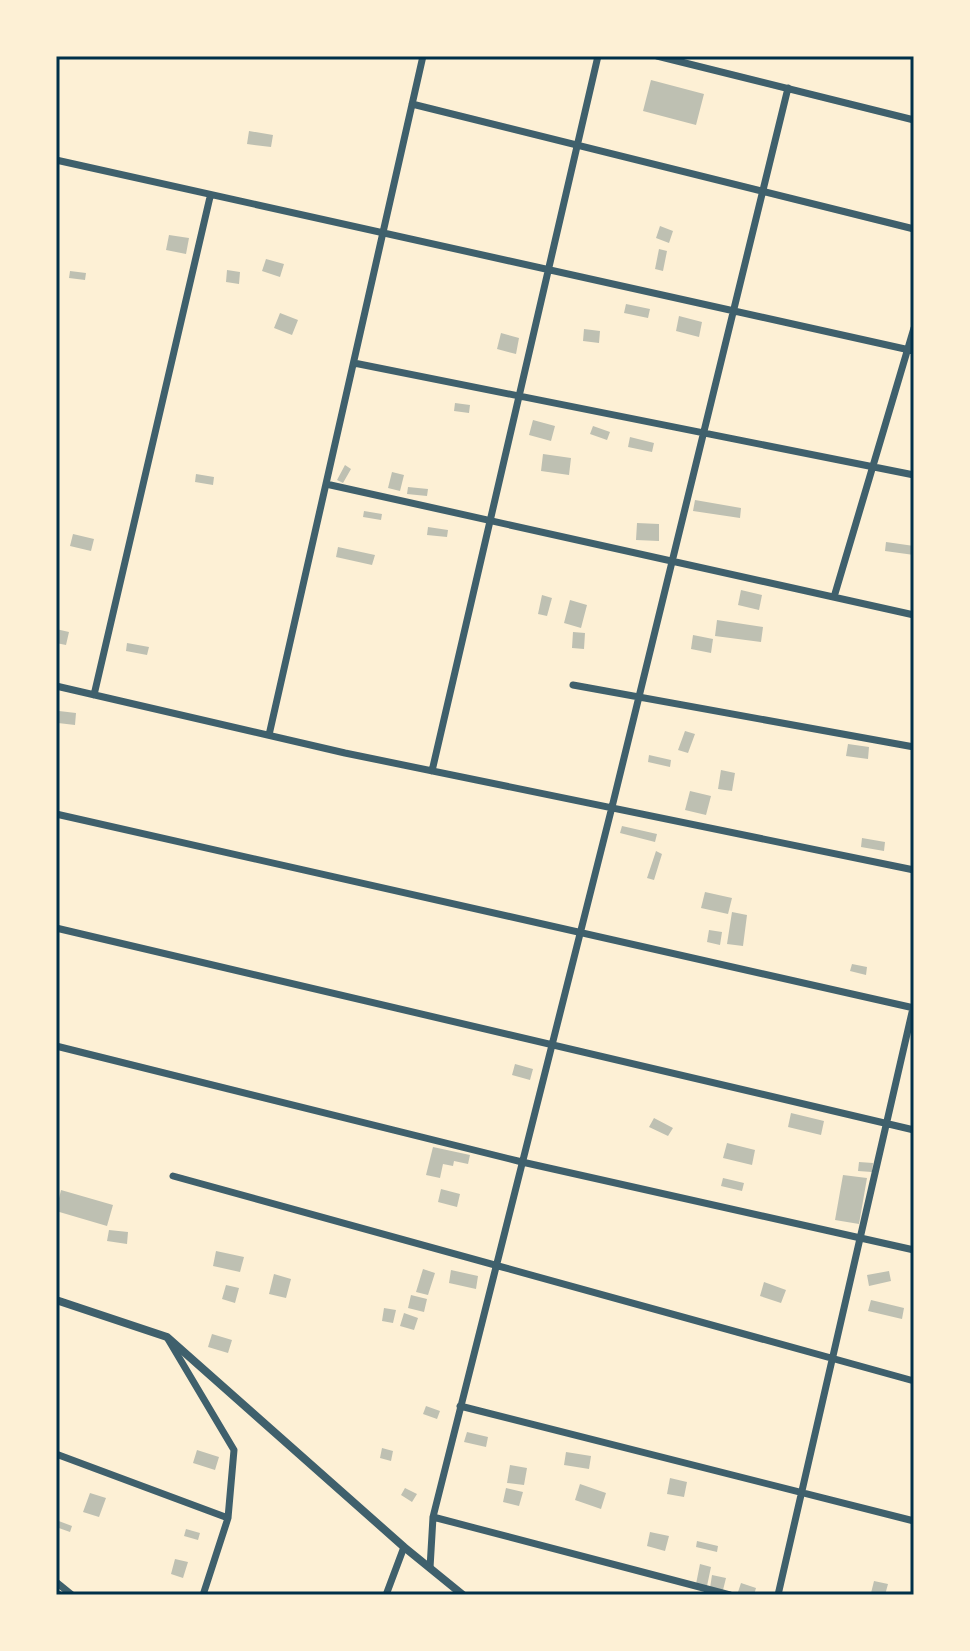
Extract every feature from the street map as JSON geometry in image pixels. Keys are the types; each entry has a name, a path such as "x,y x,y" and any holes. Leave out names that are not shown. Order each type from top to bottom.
{"street":[{"path":"269,735 423,56"},
{"path":"432,771 598,56"},
{"path":"657,56 914,120"},
{"path":"430,1568 433,1517 705,434 788,88"},
{"path":"412,104 914,229"},
{"path":"56,160 210,197 911,350"},
{"path":"94,695 210,197"},
{"path":"834,597 911,350 914,328"},
{"path":"354,363 914,475"},
{"path":"326,484 914,615"},
{"path":"573,685 914,747"},
{"path":"56,686 432,771 914,870"},
{"path":"56,814 914,1008 778,1595"},
{"path":"56,928 914,1130"},
{"path":"56,1046 522,1162 914,1250"},
{"path":"173,1176 914,1381"},
{"path":"56,1300 167,1337 404,1547 463,1595"},
{"path":"167,1337 234,1450 228,1518 203,1595"},
{"path":"460,1406 914,1521"},
{"path":"56,1454 228,1518"},
{"path":"433,1517 730,1595"},
{"path":"386,1595 404,1547"},
{"path":"56,1582 72,1595"}],"building":[{"path":"651,80 704,94 696,125 643,111"},
{"path":"249,131 273,135 271,147 247,144"},
{"path":"660,226 673,231 669,243 656,238"},
{"path":"169,235 189,238 186,254 166,250"},
{"path":"659,249 667,251 663,271 655,269"},
{"path":"266,259 284,264 280,277 262,271"},
{"path":"227,270 240,272 239,284 226,282"},
{"path":"70,271 86,273 85,280 69,278"},
{"path":"626,304 650,309 648,318 624,313"},
{"path":"280,313 298,320 292,335 274,328"},
{"path":"679,316 702,322 699,337 676,331"},
{"path":"584,329 600,331 599,343 583,341"},
{"path":"501,333 519,338 516,354 497,349"},
{"path":"455,403 470,405 469,413 454,411"},
{"path":"533,420 555,426 551,441 529,435"},
{"path":"593,426 610,432 607,440 590,434"},
{"path":"630,437 654,443 652,452 628,447"},
{"path":"543,454 571,458 569,475 541,471"},
{"path":"345,465 351,469 343,483 337,480"},
{"path":"392,472 404,475 400,491 388,488"},
{"path":"196,474 214,477 213,485 195,482"},
{"path":"408,487 428,489 427,496 407,494"},
{"path":"695,500 741,508 740,518 693,511"},
{"path":"364,511 382,514 381,520 363,517"},
{"path":"637,523 659,524 659,541 636,540"},
{"path":"428,527 448,530 447,537 427,535"},
{"path":"73,534 94,539 91,551 70,546"},
{"path":"886,542 914,546 914,555 885,551"},
{"path":"338,547 375,555 372,565 336,557"},
{"path":"741,590 762,595 759,610 738,605"},
{"path":"542,595 552,598 547,616 538,614"},
{"path":"570,600 587,605 581,628 564,623"},
{"path":"717,620 763,627 761,642 715,636"},
{"path":"56,629 69,632 66,645 56,643"},
{"path":"573,632 585,633 584,649 572,648"},
{"path":"693,635 713,639 711,653 691,649"},
{"path":"127,643 149,647 147,655 126,651"},
{"path":"59,711 76,713 75,725 58,723"},
{"path":"685,731 695,734 688,753 678,750"},
{"path":"848,744 869,747 868,759 846,756"},
{"path":"649,755 671,760 670,767 648,762"},
{"path":"721,770 735,773 732,791 718,789"},
{"path":"690,791 711,796 706,815 685,810"},
{"path":"622,826 657,834 655,842 620,833"},
{"path":"862,838 885,842 884,851 861,847"},
{"path":"656,851 662,854 654,880 647,878"},
{"path":"705,892 732,898 728,914 701,908"},
{"path":"732,912 747,915 743,946 727,944"},
{"path":"709,930 722,932 720,945 707,942"},
{"path":"852,964 867,967 866,975 850,971"},
{"path":"515,1064 533,1069 530,1080 512,1075"},
{"path":"791,1113 824,1121 821,1135 788,1127"},
{"path":"654,1118 673,1128 668,1136 649,1127"},
{"path":"727,1143 755,1150 752,1165 723,1158"},
{"path":"433,1147 470,1155 468,1164 454,1161 453,1166 443,1164 440,1178 426,1175"},
{"path":"859,1162 873,1163 872,1172 858,1171"},
{"path":"843,1175 867,1178 859,1224 835,1220"},
{"path":"723,1178 744,1183 742,1191 721,1186"},
{"path":"441,1189 460,1194 457,1207 438,1202"},
{"path":"61,1190 113,1205 107,1226 56,1211"},
{"path":"109,1230 128,1232 127,1244 107,1241"},
{"path":"216,1251 244,1257 240,1272 213,1266"},
{"path":"423,1269 435,1273 428,1295 416,1292"},
{"path":"451,1270 478,1276 476,1289 449,1283"},
{"path":"889,1271 891,1281 869,1286 867,1275"},
{"path":"274,1274 291,1279 286,1298 269,1294"},
{"path":"764,1282 786,1290 781,1303 760,1296"},
{"path":"226,1285 239,1288 235,1303 222,1299"},
{"path":"411,1295 427,1299 424,1312 408,1308"},
{"path":"871,1300 904,1308 902,1319 868,1311"},
{"path":"384,1308 396,1310 393,1323 382,1321"},
{"path":"404,1313 418,1318 414,1330 400,1326"},
{"path":"212,1334 232,1340 228,1353 208,1347"},
{"path":"426,1406 440,1411 437,1419 423,1414"},
{"path":"467,1432 488,1437 486,1447 464,1442"},
{"path":"382,1448 393,1451 391,1461 380,1458"},
{"path":"197,1450 219,1457 215,1470 193,1463"},
{"path":"566,1452 591,1456 589,1469 564,1465"},
{"path":"510,1465 527,1468 524,1485 507,1483"},
{"path":"670,1478 687,1482 684,1497 667,1494"},
{"path":"580,1484 606,1493 601,1509 575,1500"},
{"path":"405,1488 417,1494 412,1502 401,1495"},
{"path":"506,1488 523,1492 519,1506 503,1502"},
{"path":"90,1493 106,1498 99,1517 83,1512"},
{"path":"56,1520 72,1526 70,1532 56,1527"},
{"path":"186,1529 200,1533 198,1540 184,1536"},
{"path":"650,1532 669,1536 665,1551 647,1546"},
{"path":"697,1541 718,1546 717,1552 696,1547"},
{"path":"175,1559 188,1562 183,1578 171,1574"},
{"path":"700,1564 711,1567 707,1586 696,1584"},
{"path":"712,1575 726,1578 723,1590 710,1588"},
{"path":"874,1581 888,1584 885,1595 871,1593"},
{"path":"741,1583 756,1588 754,1595 737,1595"}]}
